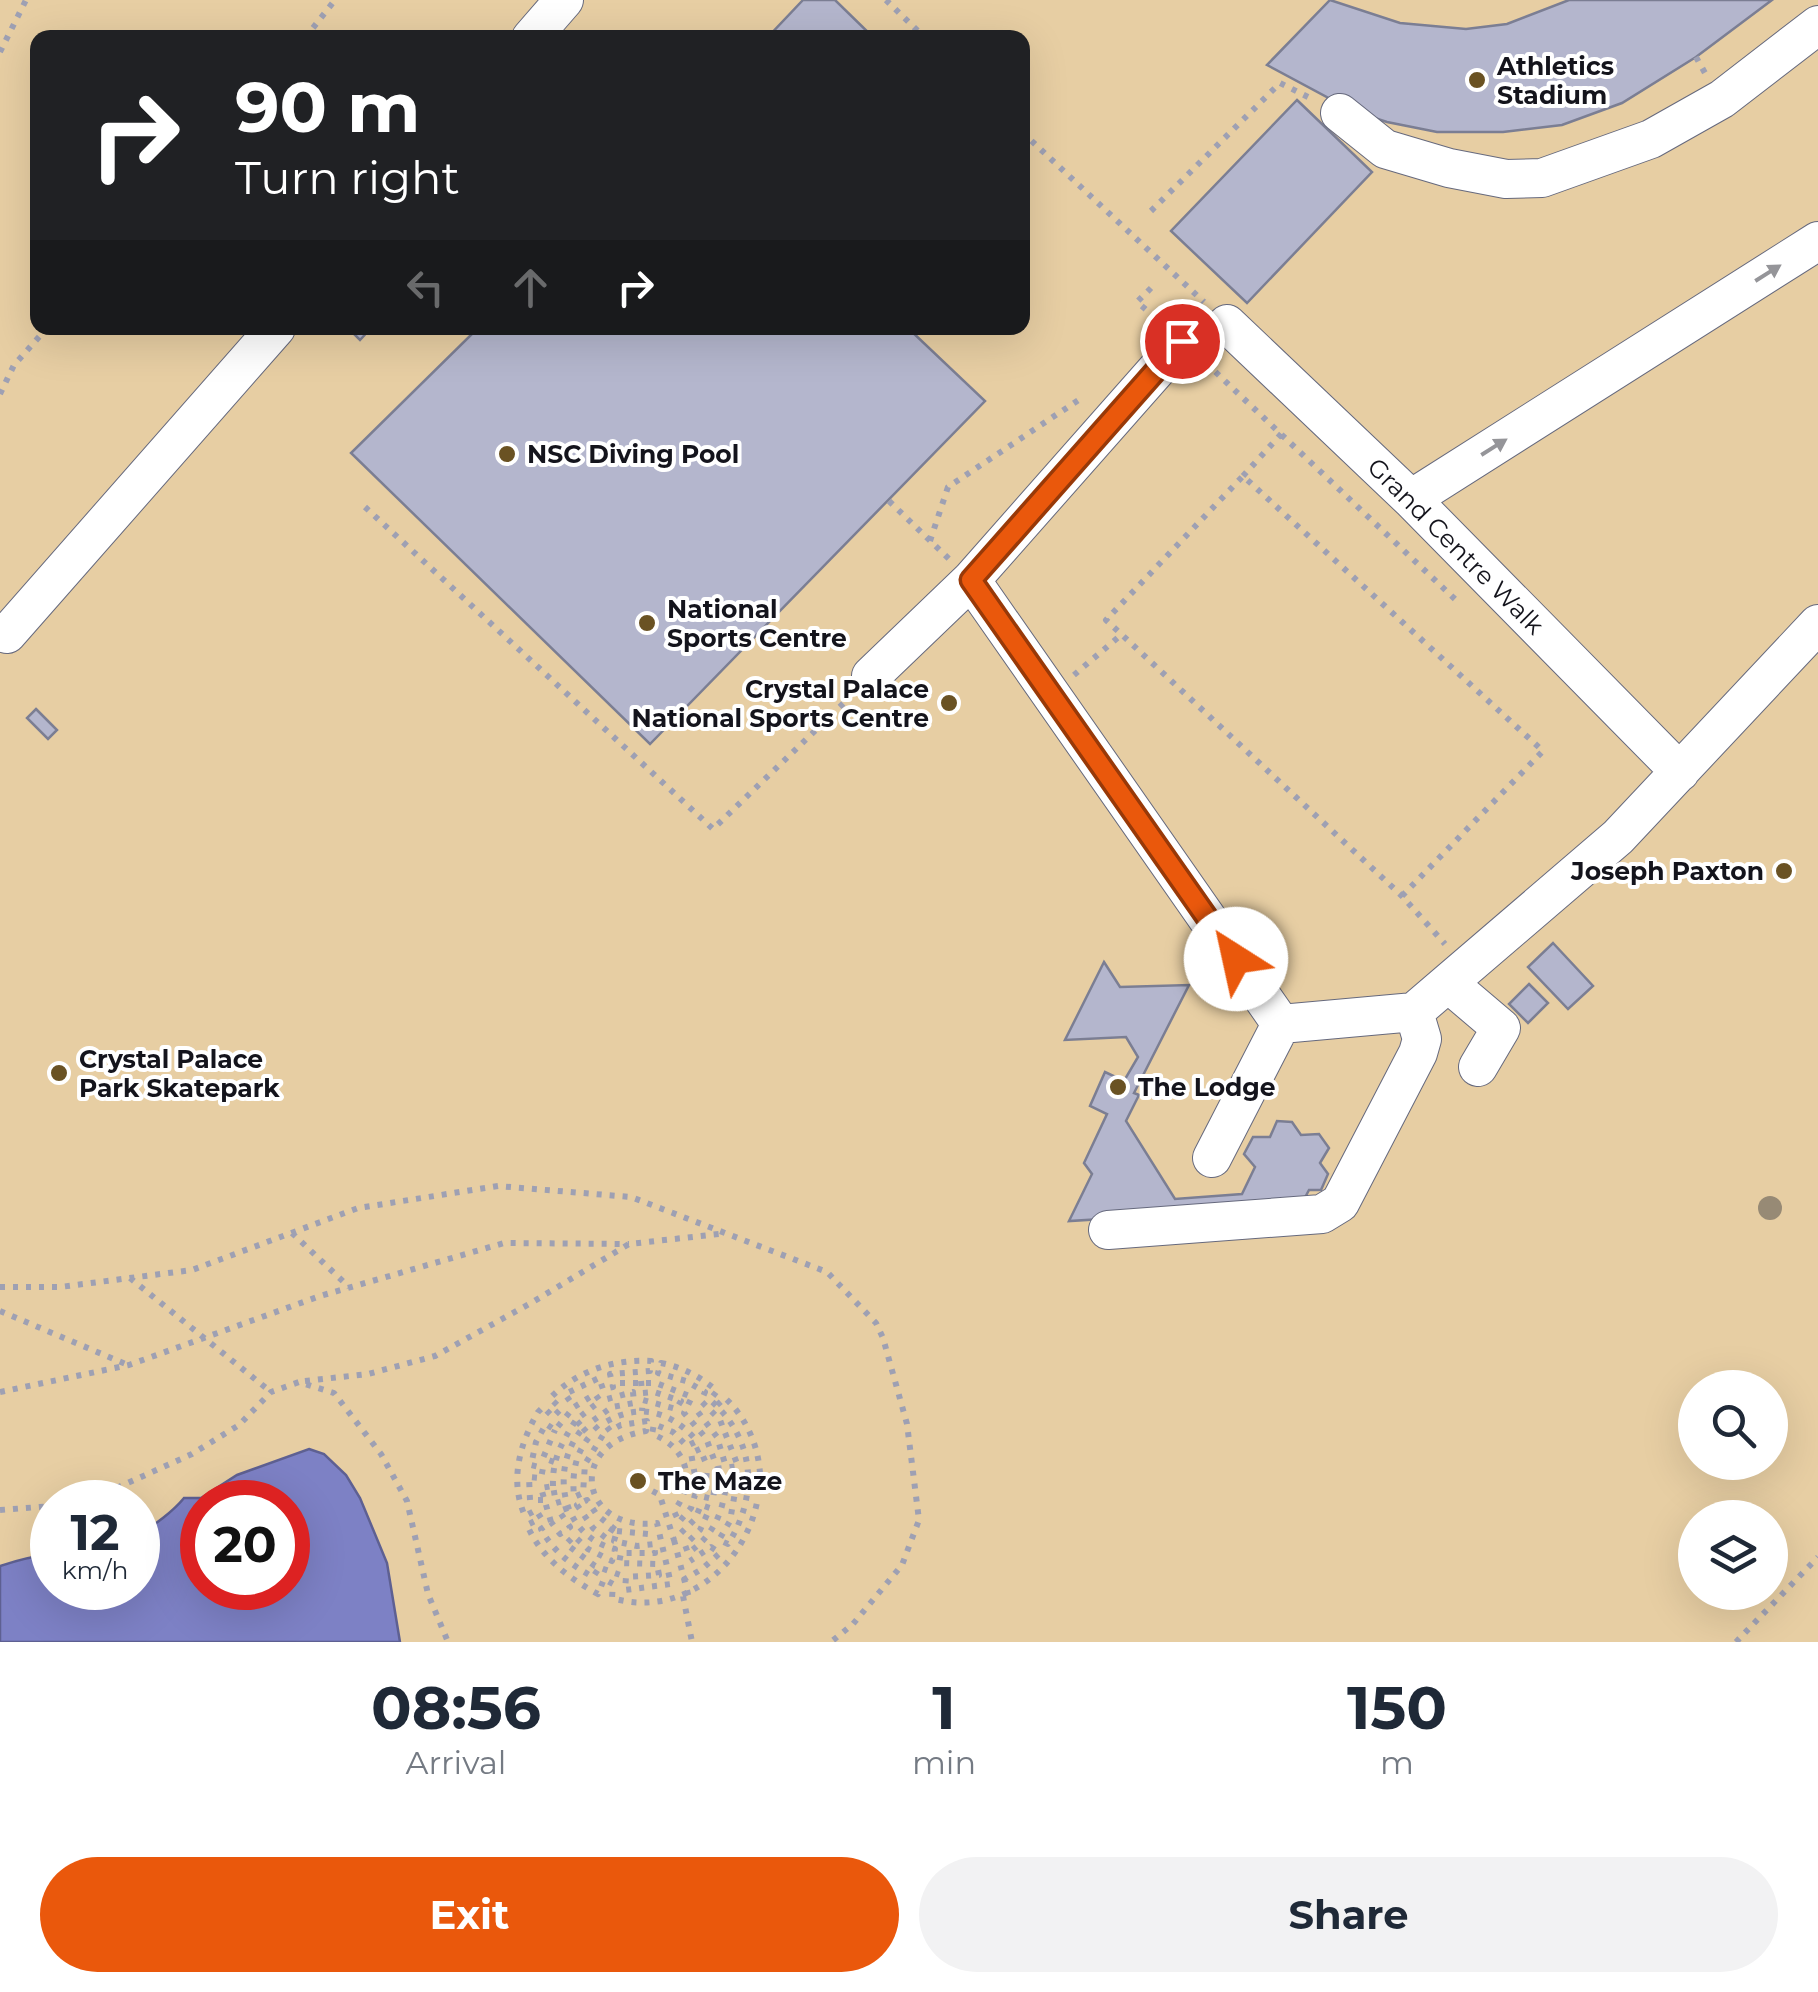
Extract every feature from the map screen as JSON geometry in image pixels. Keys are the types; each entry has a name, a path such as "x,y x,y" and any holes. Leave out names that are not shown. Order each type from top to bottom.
{"lane":[{"path":"538,30 564,0"},
{"path":"1340,113 1385,149 1449,168 1506,179 1542,178 1651,139 1722,99 1818,25"},
{"path":"1411,499 1818,241"},
{"name":"Grand Centre Walk","path":"1227,324 1411,499 1680,772"},
{"path":"7,634 270,335"},
{"path":"872,676 971,580 1182,341"},
{"path":"971,580 1280,1024"},
{"path":"1280,1024 1414,1012 1618,836 1818,624"},
{"path":"1457,975 1501,1028 1478,1067"},
{"path":"1108,1230 1322,1214 1340,1203 1418,1053 1422,1039 1414,1012"},
{"path":"1212,1158 1280,1024"}],"path":[{"path":"0,52 26,0"},
{"path":"311,30 335,0"},
{"path":"886,0 917,30"},
{"path":"1150,211 1280,83 1340,113"},
{"path":"1030,139 1227,324"},
{"path":"0,394 14,365 41,335"},
{"path":"1233,386 1464,607"},
{"path":"930,541 948,487 1084,396"},
{"path":"1282,433 1106,620 1402,896 1457,975"},
{"path":"1243,476 1543,751 1402,896"},
{"path":"889,501 971,580"},
{"path":"364,506 714,829 872,676"},
{"path":"1051,696 1121,634"},
{"path":"0,1287 60,1287 192,1270 358,1208 498,1186 630,1197 827,1272 876,1323 908,1424 919,1520 902,1565 853,1624 831,1642"},
{"path":"292,1232 349,1287"},
{"path":"0,1392 129,1365 349,1287 504,1243 629,1244 724,1234"},
{"path":"134,1480 192,1454 239,1425 271,1392 299,1382 368,1374 434,1356 531,1304 629,1244"},
{"path":"130,1278 271,1392"},
{"path":"0,1312 129,1365"},
{"path":"574,1407 565,1394 599,1378 603,1390 613,1387 610,1374 650,1371 651,1361 620,1362 598,1368 554,1394 550,1398 561,1408 553,1417 543,1407 538,1412 521,1450 518,1496 525,1516 536,1510 542,1518 527,1525 559,1569 598,1594 604,1579 613,1584 612,1598 622,1601 687,1597 734,1556 750,1530 758,1497"},
{"path":"674,1540 702,1505 710,1508 700,1530 685,1545 688,1552 712,1532 722,1508 728,1476 738,1475 730,1521 718,1540 728,1544 745,1506 749,1476 740,1432 710,1400 717,1391 707,1382 660,1364 658,1374 686,1381 705,1392 701,1401 720,1420 735,1452 738,1466 717,1469 714,1499 705,1493 697,1487 691,1453 700,1449 706,1465 705,1493"},
{"path":"640,1381 642,1393 654,1392 681,1401 676,1409 643,1400 642,1411"},
{"path":"620,1383 640,1381 669,1386 692,1396 684,1413 706,1438 715,1462"},
{"path":"299,1382 334,1394 381,1454 406,1501 428,1594 448,1642"},
{"path":"567,1504 556,1502 553,1486 560,1444 576,1420 600,1401 633,1392 634,1403 605,1410 591,1422 602,1436 585,1464 583,1493 574,1497 576,1461 590,1436 576,1420"},
{"path":"554,1462 543,1458 555,1430 574,1407 596,1394 600,1401"},
{"path":"717,1406 725,1398 750,1431 760,1467 760,1488"},
{"path":"626,1577 625,1590 671,1584 656,1523 634,1523 612,1516 592,1490 597,1458 616,1439 646,1431 647,1421 610,1430 604,1423 620,1414 642,1411 672,1418 697,1441 687,1446 674,1432 654,1424 652,1434 678,1450 688,1472 682,1502 674,1511 679,1522 695,1495 705,1493"},
{"path":"698,1412 717,1437 726,1467"},
{"path":"543,1500 530,1500 529,1477 541,1478 543,1468 531,1464 536,1442 546,1424 555,1430"},
{"path":"583,1428 566,1456 562,1483 567,1504 588,1535 614,1550 612,1562 574,1536 566,1544 584,1560 626,1577 659,1574 657,1564 619,1563 621,1553 656,1553 654,1544 637,1546 614,1541 615,1530"},
{"path":"641,1485 661,1499 684,1580 692,1642"},
{"path":"553,1486 542,1488 543,1500 560,1534 570,1527 559,1511 567,1504"},
{"path":"615,1530 606,1538 577,1505 587,1500 615,1530 649,1534"},
{"path":"0,1510 30,1508"},
{"path":"551,1522 541,1529 560,1555 593,1577 599,1568"},
{"path":"684,1580 720,1553 712,1546 690,1561"},
{"path":"1736,1642 1818,1556"}],"shaded area":[{"name":"Crystal Palace National Sports Centre","path":"0,0 1818,0 1818,1642 0,1642"}],"water":[{"path":"309,1449 324,1454 346,1475 360,1498 387,1563 400,1642 0,1642 0,1566 26,1559 30,1558 30,1610 160,1610 160,1520 180,1502 180,1610 310,1610 310,1480 229,1480"}],"building":[{"path":"803,0 835,0 866,30 775,30"},
{"name":"Athletics Stadium","path":"1330,0 1400,23 1466,29 1507,24 1569,0 1772,0 1696,57 1622,103 1562,125 1503,132 1437,132 1353,111 1267,65"},
{"path":"1297,100 1372,172 1247,303 1171,231"},
{"name":"National Sports Centre","path":"471,335 915,335 985,401 650,744 351,453"},
{"path":"36,709 57,730 48,739 27,718"},
{"path":"1553,943 1593,986 1568,1009 1528,967"},
{"name":"The Lodge","path":"1104,962 1120,987 1189,985 1134,1093 1139,1095 1126,1121 1175,1199 1242,1194 1255,1167 1244,1154 1253,1137 1270,1137 1277,1121 1292,1122 1301,1135 1319,1134 1329,1148 1320,1163 1328,1174 1321,1190 1309,1190 1300,1207 1069,1221 1092,1174 1084,1163 1107,1114 1090,1106 1105,1072 1124,1081 1138,1057 1126,1037 1065,1040"},
{"path":"1529,984 1548,1003 1528,1023 1509,1004"}],"place":[{"name":"Athletics Stadium","path":"1477,80"},
{"name":"NSC Diving Pool","path":"507,454"},
{"name":"National Sports Centre","path":"647,623"},
{"name":"Crystal Palace National Sports Centre","path":"949,703"},
{"name":"Joseph Paxton","path":"1784,871"},
{"name":"Crystal Palace Park Skatepark","path":"59,1073"},
{"name":"The Lodge","path":"1118,1087"},
{"name":"The Maze","path":"638,1481"}],"route":[{"path":"1182,341 971,580 1236,959"}]}
